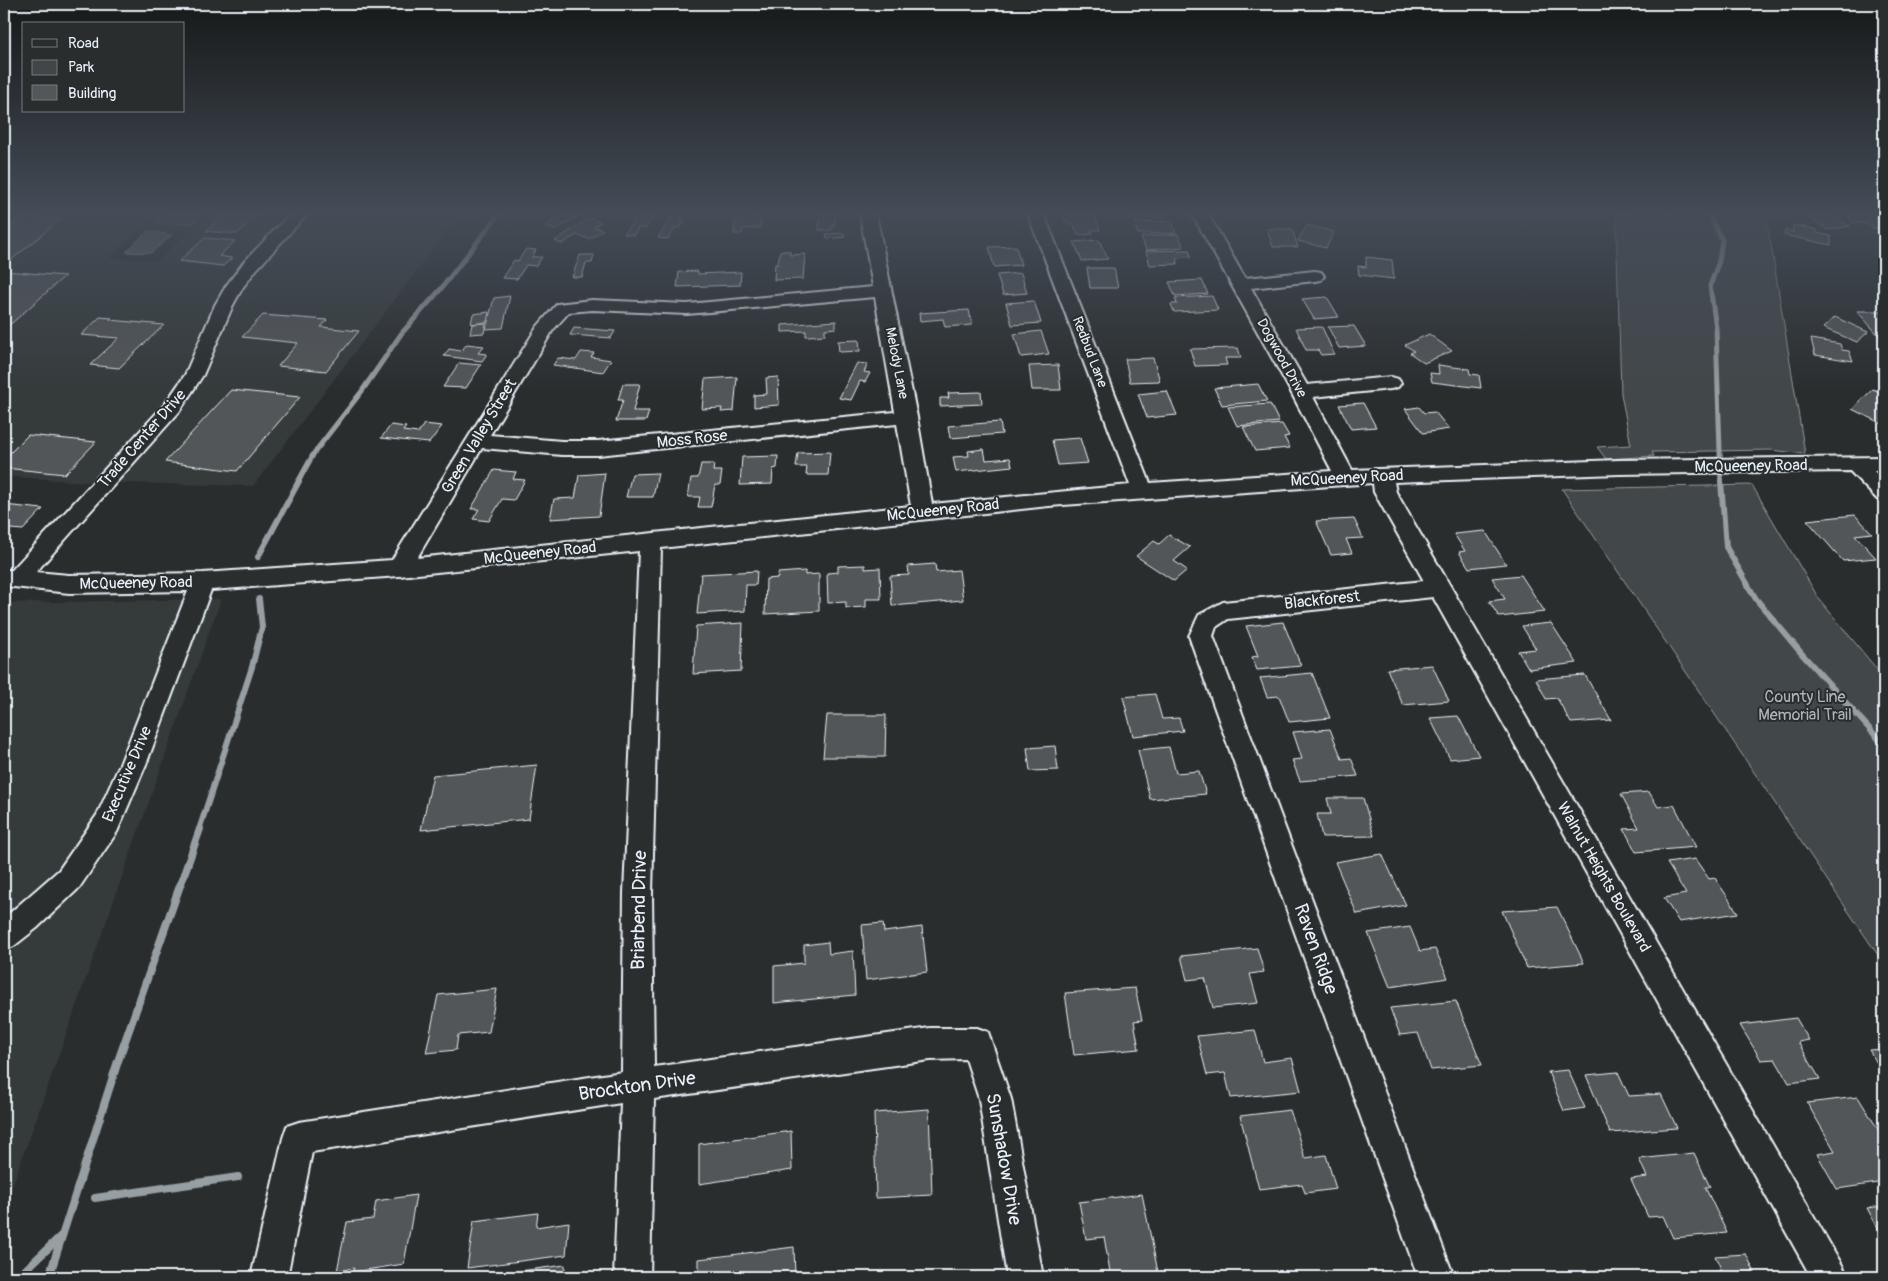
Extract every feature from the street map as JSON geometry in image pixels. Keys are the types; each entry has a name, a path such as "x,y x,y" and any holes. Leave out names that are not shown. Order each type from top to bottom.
{"street":[{"name":"Trade Center Drive","path":"11,579 172,408 194,375 234,286 244,274"},
{"name":"Melody Lane","path":"880,274 923,512"},
{"name":"Redbud Lane","path":"1059,274 1143,491"},
{"name":"Dogwood Drive","path":"1234,274 1346,476"},
{"path":"1240,284 1315,276"},
{"name":"Green Valley Street","path":"399,568 546,328 563,308 584,305 687,309 883,291"},
{"path":"1301,392 1391,383"},
{"name":"Moss Rose","path":"477,440 562,448 598,448 907,417"},
{"path":"1855,464 1884,494"},
{"name":"McQueeney Road","path":"11,579 69,584 203,582 399,568 923,512 1143,491 1346,476 1619,467 1884,464"},
{"name":"Walnut Heights Boulevard","path":"1382,476 1385,492 1830,1277"},
{"name":"Briarbend Drive","path":"632,1277 638,1085 638,893 649,627 650,542"},
{"name":"Executive Drive","path":"4,936 27,918 69,879 107,823 134,762 203,582"},
{"name":"Blackforest","path":"1207,621 1223,611 1440,588"},
{"name":"Raven Ridge","path":"1207,621 1201,636 1436,1277"},
{"name":"Brockton Drive","path":"270,1277 299,1138 638,1085 930,1044 977,1043"},
{"name":"Sunshadow Drive","path":"977,1043 996,1099 1025,1277"}],"shaded area":[{"path":"4,274 415,274 253,486 85,482 4,476"},
{"path":"221,599 4,1209 4,603"}],"green space":[{"path":"1618,274 1776,274 1805,454 1771,450 1652,452 1654,456 1606,459 1597,447 1631,445 1621,394"},
{"name":"County Line Memorial Trail","path":"1752,485 1819,599 1884,678 1884,964 1562,489"}],"building":[{"path":"4,274 65,276 4,330"},
{"path":"505,274 520,274 517,279 502,278"},
{"path":"573,274 583,274 582,277 572,277"},
{"path":"679,274 741,274 740,285 677,287"},
{"path":"774,274 803,274 803,279 774,280"},
{"path":"1021,274 1027,293 1003,295 997,275"},
{"path":"1088,274 1115,274 1118,288 1090,288"},
{"path":"1393,274 1394,279 1359,275"},
{"path":"1202,280 1208,294 1175,296 1169,282"},
{"path":"510,296 503,328 486,329 494,298"},
{"path":"1212,296 1218,310 1174,312 1171,304 1177,304 1175,298"},
{"path":"1327,297 1339,317 1314,319 1302,299"},
{"path":"1034,301 1041,323 1012,325 1006,303"},
{"path":"969,310 972,325 945,327 943,319 920,321 919,313"},
{"path":"1857,311 1884,311 1884,337 1880,337"},
{"path":"489,312 487,322 471,324 473,314"},
{"path":"263,315 327,320 321,327 359,331 326,371 278,366 298,343 242,337"},
{"path":"100,317 112,318 110,320 164,325 119,368 90,365 119,338 81,335"},
{"path":"1835,317 1868,332 1857,342 1823,328"},
{"path":"836,321 836,328 825,329 825,335 806,336 806,331 782,332 782,325"},
{"path":"486,323 484,333 470,334 472,324"},
{"path":"1354,326 1366,346 1339,348 1328,327"},
{"path":"1322,327 1334,354 1321,355 1318,350 1306,350 1296,328"},
{"path":"574,328 615,331 611,338 570,335"},
{"path":"1041,331 1049,354 1021,357 1014,334"},
{"path":"1429,334 1452,351 1424,363 1410,353 1414,351 1405,345"},
{"path":"1811,339 1840,344 1842,350 1849,351 1853,361 1815,355"},
{"path":"859,340 860,351 839,352 838,341"},
{"path":"467,344 484,346 478,353 487,354 482,361 444,356 449,349 461,351"},
{"path":"1238,348 1241,358 1225,358 1227,365 1195,366 1190,349"},
{"path":"581,352 594,353 591,357 611,360 603,372 553,365 558,358 576,360"},
{"path":"1153,358 1160,381 1130,382 1125,359"},
{"path":"459,363 481,365 466,388 443,387"},
{"path":"857,363 868,364 864,372 870,373 865,382 860,381 851,400 839,398"},
{"path":"1058,365 1061,390 1032,390 1029,366"},
{"path":"1438,365 1469,369 1470,374 1479,375 1481,388 1432,382 1430,373 1439,374"},
{"path":"737,377 734,411 721,412 722,408 702,409 705,379"},
{"path":"778,377 779,405 754,407 754,395 767,394 766,378"},
{"path":"623,384 640,384 633,411 649,411 646,421 616,421 623,400 618,400"},
{"path":"1258,384 1267,401 1222,405 1214,388"},
{"path":"1873,389 1884,394 1884,425 1852,409"},
{"path":"231,390 300,397 237,471 165,462"},
{"path":"1167,391 1177,415 1147,418 1138,394"},
{"path":"981,392 982,404 940,406 940,398 949,398 948,393"},
{"path":"1363,403 1376,427 1351,429 1339,405"},
{"path":"1270,404 1279,422 1237,426 1228,407"},
{"path":"1419,407 1424,413 1435,412 1449,429 1423,433 1405,409"},
{"path":"1000,422 1002,434 950,438 948,426"},
{"path":"424,424 442,426 429,443 381,438 391,425 406,427 403,431 418,433"},
{"path":"1282,424 1289,436 1284,437 1290,448 1255,451 1243,427"},
{"path":"28,435 96,442 65,474 4,468 4,456 6,457"},
{"path":"1080,438 1088,463 1058,465 1052,440"},
{"path":"984,449 986,460 1010,458 1012,466 956,472 953,457 969,456 968,451"},
{"path":"830,452 828,475 806,475 807,467 796,467 798,453"},
{"path":"778,456 777,468 773,469 772,484 740,485 742,457"},
{"path":"701,464 714,464 713,471 722,471 720,485 715,485 711,507 698,507 700,497 688,497 691,478 698,478"},
{"path":"494,470 516,472 513,479 525,480 514,500 502,499 489,521 473,519 479,509 471,509"},
{"path":"605,473 599,516 550,519 554,499 575,498 579,475"},
{"path":"658,473 653,497 626,497 632,474"},
{"path":"4,505 43,509 23,530 10,529 4,536"},
{"path":"1855,515 1872,533 1855,535 1876,558 1843,561 1807,520"},
{"path":"1354,519 1363,538 1346,539 1352,553 1331,555 1316,521"},
{"path":"1485,531 1506,564 1469,568 1459,552 1465,551 1454,534"},
{"path":"1169,535 1190,547 1174,561 1187,570 1174,581 1136,556 1154,541 1159,544"},
{"path":"935,564 936,572 959,570 963,600 892,606 890,576 909,575 908,566"},
{"path":"865,565 865,569 880,568 881,599 866,599 866,607 846,608 846,602 828,603 827,573 838,572 838,566"},
{"path":"757,571 756,585 746,585 745,611 697,614 701,574"},
{"path":"805,571 805,575 819,574 819,611 765,614 766,579 778,578 778,573"},
{"path":"1521,575 1545,612 1499,617 1489,601 1505,599 1492,578"},
{"path":"1283,622 1301,666 1257,670 1252,657 1258,656 1246,626"},
{"path":"743,623 741,671 693,674 696,626"},
{"path":"1551,623 1577,663 1529,669 1518,651 1536,649 1522,626"},
{"path":"1432,665 1449,701 1403,705 1387,669"},
{"path":"1312,673 1330,718 1289,722 1279,696 1267,697 1260,678"},
{"path":"1585,675 1611,720 1571,723 1557,698 1546,699 1536,679"},
{"path":"1155,694 1162,719 1179,718 1183,731 1133,736 1123,697"},
{"path":"827,715 886,715 885,757 823,757"},
{"path":"1458,716 1479,756 1450,759 1430,718"},
{"path":"1330,729 1342,759 1351,758 1358,776 1300,781 1292,760 1302,759 1293,732"},
{"path":"1055,746 1058,770 1030,771 1027,748"},
{"path":"1169,747 1176,773 1199,771 1206,794 1150,799 1138,750"},
{"path":"537,765 529,819 421,830 433,775"},
{"path":"1649,792 1658,807 1674,805 1696,847 1636,852 1624,829 1639,828 1621,794"},
{"path":"1327,798 1363,798 1374,836 1322,837 1317,814 1331,814"},
{"path":"1382,854 1406,905 1357,914 1335,862"},
{"path":"1695,859 1709,879 1715,878 1738,913 1679,922 1664,898 1686,894 1667,863"},
{"path":"1557,907 1584,963 1527,968 1502,911"},
{"path":"883,923 884,932 922,927 927,972 866,980 862,925"},
{"path":"1410,927 1420,951 1435,949 1448,978 1390,987 1368,933"},
{"path":"828,942 829,954 853,951 855,995 774,1003 774,966 804,963 804,945"},
{"path":"1257,948 1264,972 1250,974 1258,1003 1213,1008 1205,978 1187,980 1181,956"},
{"path":"1135,988 1142,1020 1134,1021 1139,1049 1074,1055 1065,993"},
{"path":"497,989 489,1032 458,1035 456,1050 426,1053 438,995"},
{"path":"1456,1001 1482,1065 1431,1070 1418,1033 1400,1035 1390,1008"},
{"path":"1796,1018 1809,1040 1798,1042 1820,1079 1789,1083 1775,1059 1761,1060 1740,1025"},
{"path":"1255,1030 1263,1062 1292,1058 1301,1091 1231,1098 1225,1073 1207,1075 1197,1036"},
{"path":"1884,1049 1884,1074 1869,1050"},
{"path":"1568,1070 1585,1108 1564,1111 1548,1072"},
{"path":"1618,1072 1629,1096 1661,1094 1677,1128 1610,1133 1586,1075"},
{"path":"1858,1097 1884,1139 1884,1182 1837,1189 1817,1154 1835,1151 1807,1103"},
{"path":"929,1109 932,1195 876,1198 874,1113"},
{"path":"1290,1110 1305,1158 1326,1155 1336,1189 1305,1193 1302,1184 1259,1189 1240,1116"},
{"path":"791,1131 792,1170 699,1184 699,1144"},
{"path":"1694,1153 1710,1187 1705,1187 1727,1233 1673,1238 1663,1216 1648,1217 1631,1179 1647,1177 1639,1159"},
{"path":"1142,1194 1159,1277 1111,1277 1104,1237 1086,1239 1079,1202"},
{"path":"416,1195 404,1264 353,1272 354,1268 337,1271 347,1222 373,1219 376,1201"},
{"path":"1884,1206 1884,1239 1867,1208"},
{"path":"538,1213 536,1227 569,1222 566,1255 467,1268 474,1221"},
{"path":"794,1247 795,1277 699,1277 699,1259"},
{"path":"1746,1254 1757,1277 1681,1277 1679,1274 1722,1271 1715,1256"},
{"path":"565,1265 564,1277 475,1277"}],"waterway":[{"path":"298,482 314,453 362,391 401,334 453,274"},
{"path":"1714,274 1710,286 1716,328 1721,482"},
{"path":"258,557 299,481"},
{"path":"1721,481 1726,547 1756,599 1802,654 1884,745"},
{"path":"199,830 252,667 262,627 259,599"},
{"path":"49,1277 118,1061 200,829"},
{"path":"95,1198 238,1177"},
{"path":"18,1277 62,1235"}]}
